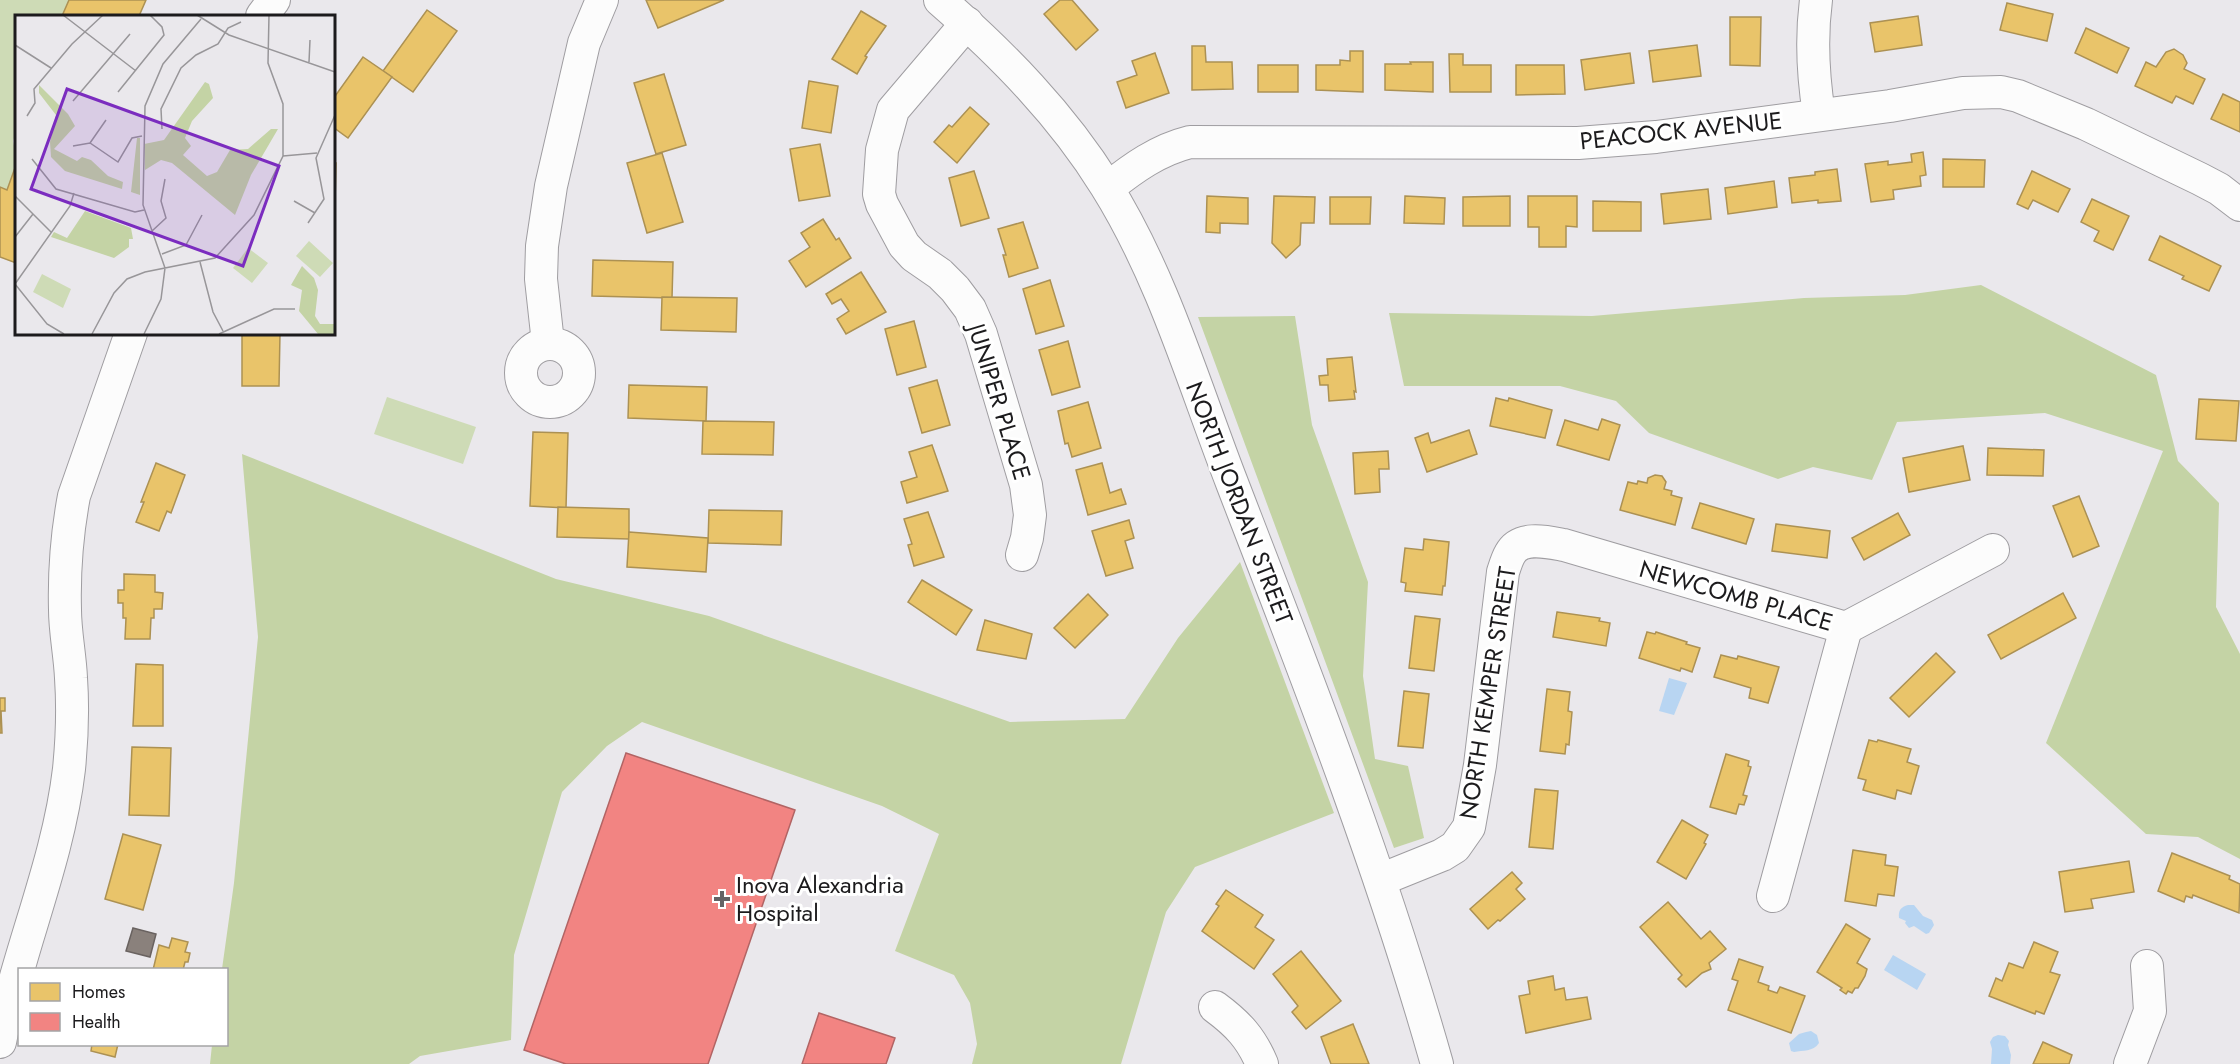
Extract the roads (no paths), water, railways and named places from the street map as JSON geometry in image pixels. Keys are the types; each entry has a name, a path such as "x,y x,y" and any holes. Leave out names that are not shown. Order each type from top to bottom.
{"street":[{"path":"263,15 274,0"},
{"path":"548,343 541,279 545,219 581,54 602,0"},
{"name":"NORTH JORDAN STREET","path":"940,0 1052,109 1108,188 1155,281 1267,573 1380,880 1437,1064"},
{"path":"1816,0 1813,38 1815,88 1819,114"},
{"name":"JUNIPER PLACE","path":"966,23 893,110 882,150 879,194 885,211 904,245 914,256 940,273 955,289 970,309 981,333 1026,485 1030,515 1022,555"},
{"name":"PEACOCK AVENUE","path":"1108,188 1146,159 1190,142 1578,143 1656,136 1890,106 1963,93 2001,92 2018,96 2086,124 2219,189 2240,205"},
{"path":"19,968 65,796 71,744 72,678 65,612 65,577 74,496 131,334"},
{"name":"NORTH KEMPER STREET","path":"1380,880 1442,855 1455,846 1469,827 1481,754 1503,572 1510,552 1515,548 1535,542"},
{"name":"NEWCOMB PLACE","path":"1535,542 1547,542 1579,549 1846,628 1993,550"},
{"path":"1773,896 1846,628"},
{"path":"2130,1064 2150,1011 2147,966"},
{"path":"0,1042 18,972"},
{"path":"1215,1007 1238,1024 1256,1049 1262,1064"}],"water":[{"path":"1669,678 1687,683 1674,715 1659,711"},
{"path":"1914,905 1923,916 1932,920 1934,925 1929,933 1926,934 1914,926 1909,928 1906,921 1899,918 1900,909"},
{"path":"1893,955 1926,974 1917,990 1884,970"},
{"path":"1811,1031 1817,1035 1819,1043 1817,1046 1811,1049 1791,1051 1789,1043 1799,1034"},
{"path":"1998,1035 2005,1036 2009,1041 2010,1064 1991,1064 1990,1042"}],"place":[{"name":"Inova Alexandria Hospital","path":"722,899"}]}
